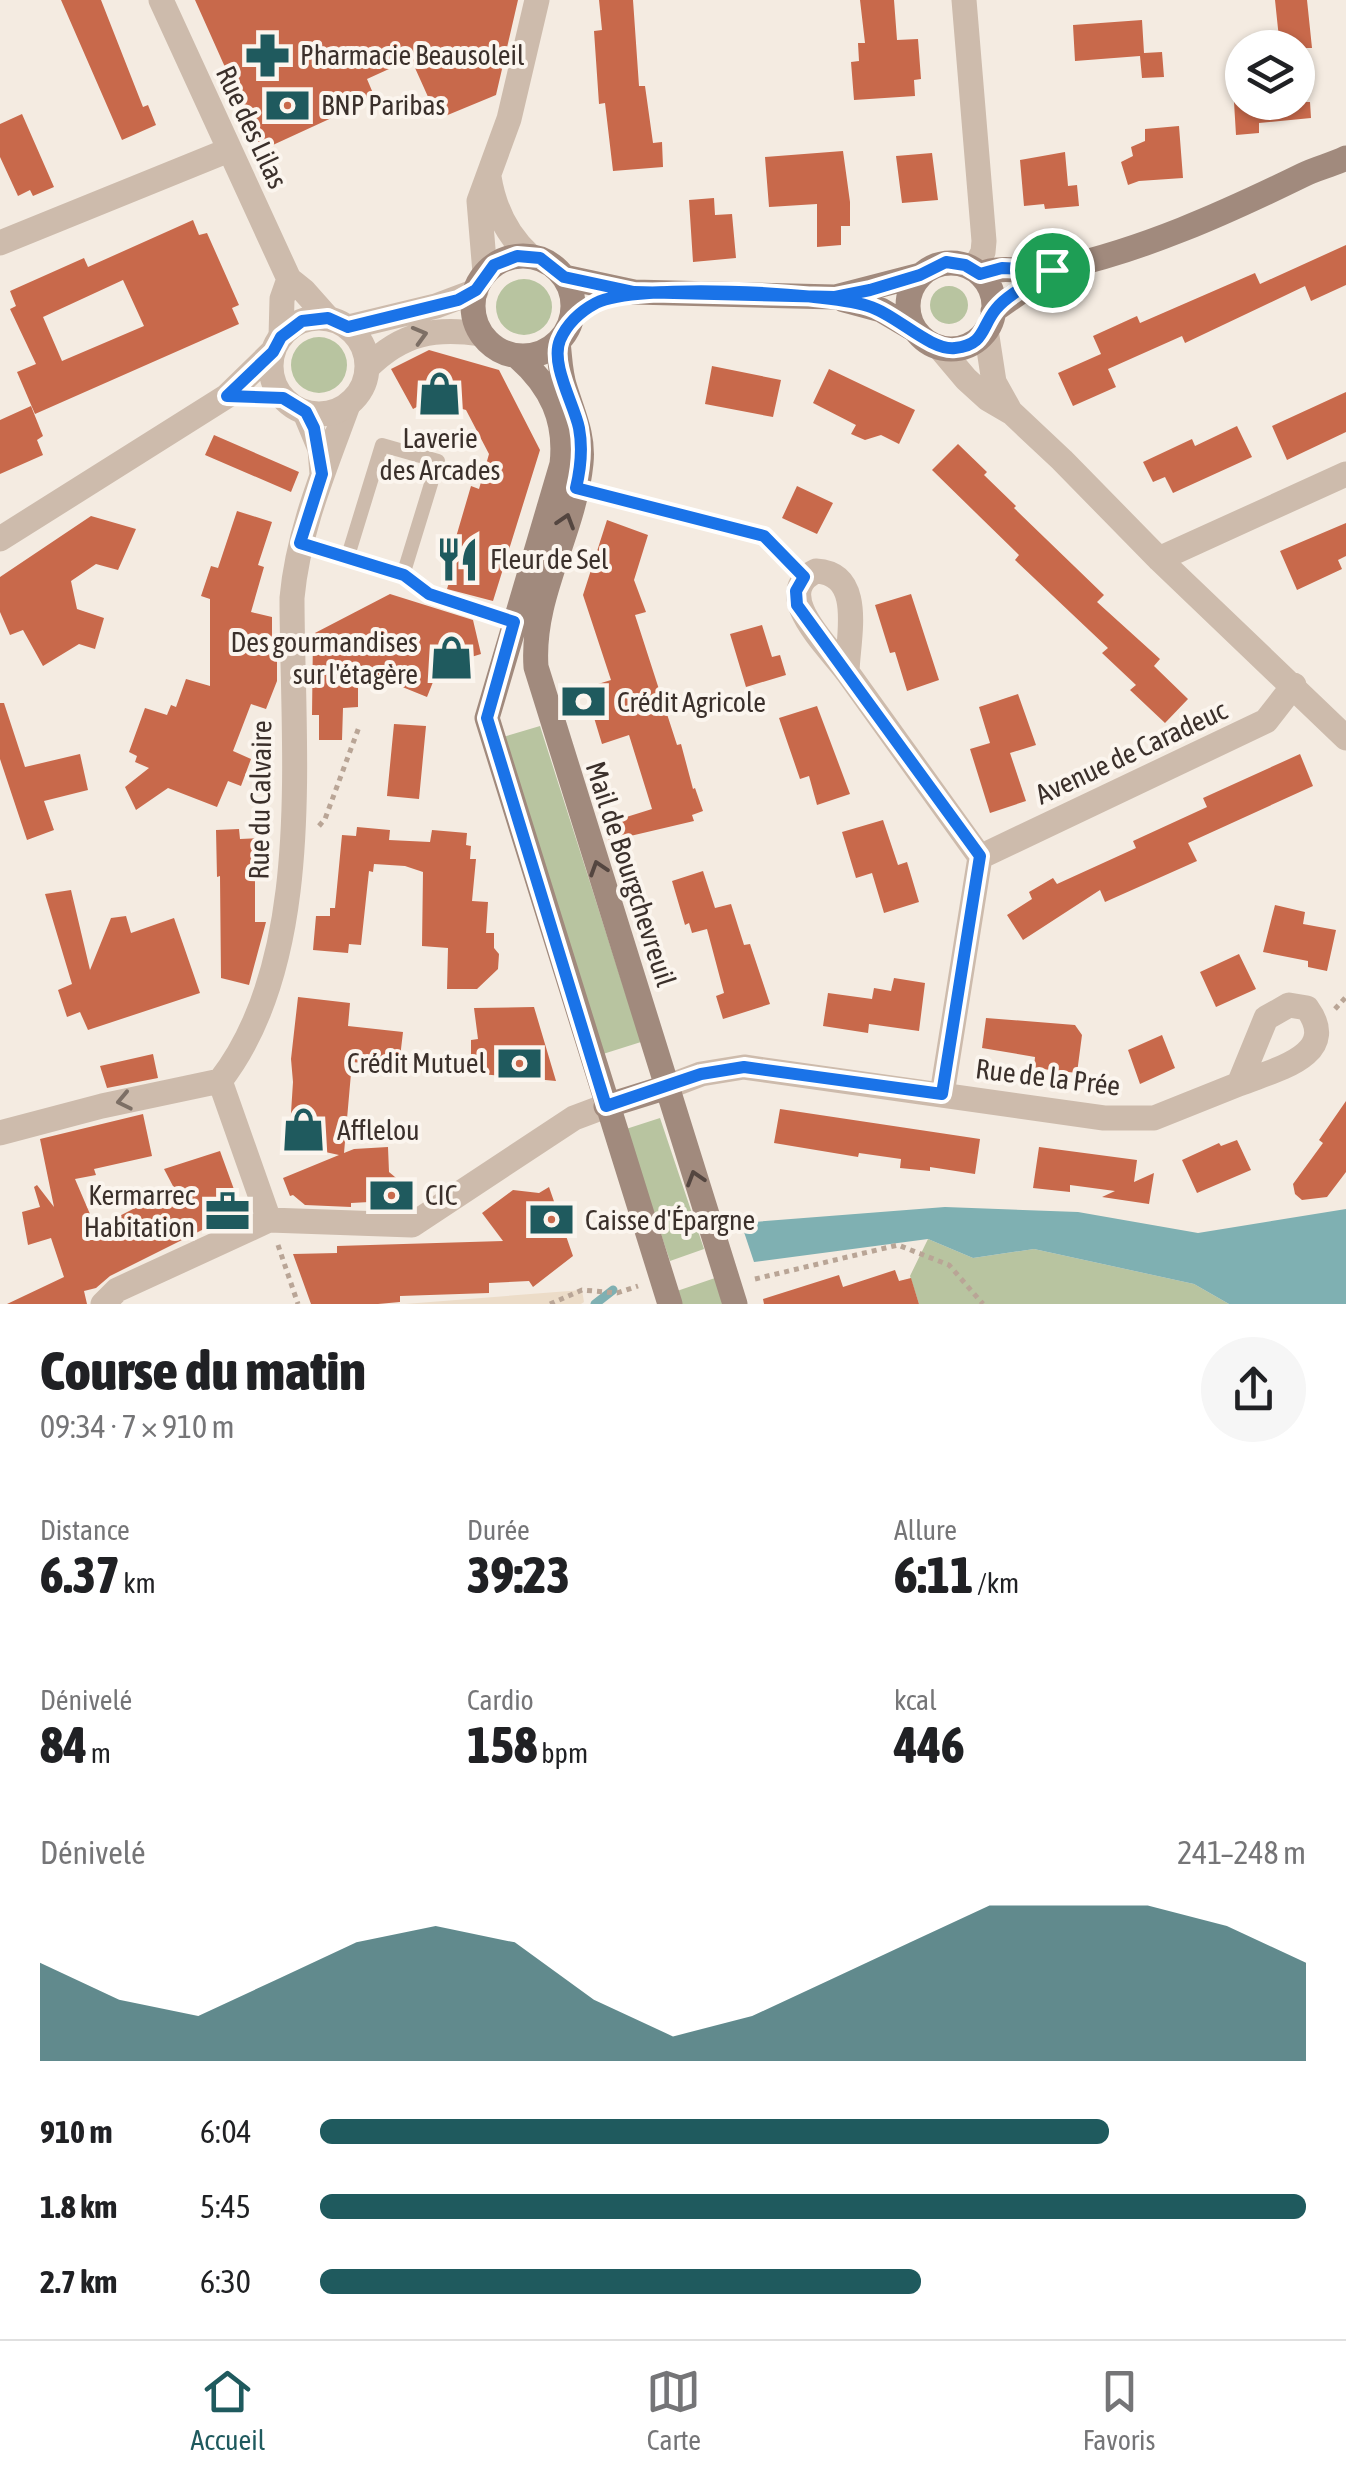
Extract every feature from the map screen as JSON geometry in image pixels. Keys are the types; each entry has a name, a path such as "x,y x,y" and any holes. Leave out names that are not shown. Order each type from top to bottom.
{"main road":[{"path":"1308,172 1346,140"},
{"path":"835,297 920,275 946,262 977,272 1002,268 1052,270 1198,225 1346,158"},
{"path":"565,332 573,298 564,277 549,263 530,256 505,259 480,282 473,313 481,334 498,350 518,356 540,354 565,332 594,304 634,292"},
{"path":"564,277 634,292 835,297 880,310 938,347 965,346 989,321 1052,270"},
{"path":"977,272 991,291 989,321"},
{"path":"916,330 908,302 920,275"},
{"name":"Mail de Bourgchevreuil","path":"565,332 561,376 578,422 582,452 576,488 536,622 536,667 735,1304"},
{"path":"518,356 550,395 558,412 564,447 487,718 670,1304"},
{"path":"606,1106 667,1086"}],"street":[{"name":"Rue des Lilas","path":"160,0 290,280 338,323"},
{"path":"0,539 227,396 302,321 338,323 436,306 480,282 478,201 509,119 538,0"},
{"path":"964,0 984,242 977,272"},
{"path":"0,243 229,150"},
{"path":"488,172 498,211 518,245 530,256"},
{"path":"283,398 272,376 282,299 290,280"},
{"path":"989,321 994,382 1012,413"},
{"path":"227,396 283,398 306,412 320,415 348,405 366,382 368,366 359,338 338,323"},
{"path":"368,366 394,344 420,333 442,330 481,334"},
{"path":"938,347 988,399 1012,413 1346,738"},
{"name":"Rue du Calvaire","path":"220,1081 242,1052 260,1016 278,952 292,854 292,598 300,543 348,405"},
{"path":"306,412 320,449 322,474"},
{"path":"1159,559 1346,474"},
{"path":"847,672 850,596 843,580 830,572 816,572 804,577 796,591 797,605 980,856 942,1094"},
{"name":"Avenue de Caradeuc","path":"980,856 1266,721 1294,686"},
{"name":"Rue de la Prée","path":"667,1086 701,1074 744,1067 1104,1118 1154,1118 1239,1084"},
{"path":"0,1133 220,1081 270,1220"},
{"path":"103,1304 117,1290 270,1220 412,1225 574,1118 606,1106"}],"lane":[{"path":"347,559 382,445 401,450 438,461 404,575"},
{"path":"300,543 404,575 429,594 514,622"}],"path":[{"path":"576,488 764,536 804,577"},
{"path":"292,854 325,818 359,727"},
{"path":"270,1220 298,1304"},
{"path":"720,1259 743,1251 754,1279 898,1245 949,1265 984,1304"},
{"path":"550,1304 582,1290 618,1293 661,1278"}],"green space":[{"path":"524,279 544,287 552,307 544,327 524,335 504,327 496,307 504,287"},
{"path":"949,286 962,292 968,305 962,318 949,324 936,318 930,305 936,292"},
{"path":"319,337 339,345 347,365 339,385 319,393 299,385 291,365 299,345"},
{"path":"540,726 641,1042 603,1054 503,737"},
{"path":"660,1118 704,1249 670,1261 626,1129"},
{"path":"928,1239 973,1258 1034,1249 1194,1284 1229,1304 919,1304 910,1276"},
{"path":"715,1278 723,1304 681,1304 677,1291"}],"shaded area":[{"path":"582,1290 581,1304 405,1304"}],"water":[{"path":"945,1207 1078,1212 1198,1233 1346,1209 1346,1304 1229,1304 1194,1284 1034,1249 973,1258 928,1239 754,1262 741,1223"}],"building":[{"path":"61,0 101,0 143,107 148,105 156,125 122,140"},
{"path":"195,0 518,0 496,95 438,119 411,59 367,79 375,98 262,150"},
{"path":"599,0 633,0 639,86 645,86 653,143 662,142 663,167 613,171 605,103 599,104 594,31 602,30"},
{"path":"860,0 894,0 897,40 918,39 921,79 914,80 915,96 854,100 851,62 859,61 858,43 865,43"},
{"path":"1275,0 1307,0 1310,30 1278,30"},
{"path":"1142,20 1144,53 1162,52 1164,77 1142,78 1140,56 1075,61 1073,25"},
{"path":"22,114 54,187 33,196 30,190 18,196 0,157 0,124"},
{"path":"1235,120 1290,120 1259,123 1259,133 1236,135"},
{"path":"1179,126 1183,178 1128,185 1121,162 1133,156 1131,147 1145,141 1145,129"},
{"path":"843,151 850,226 841,226 841,245 817,247 817,204 769,207 765,157"},
{"path":"1065,152 1068,186 1077,185 1079,206 1024,206 1020,160"},
{"path":"932,153 938,200 902,203 896,156"},
{"path":"714,198 715,215 732,214 736,258 693,262 689,200"},
{"path":"193,220 199,235 207,233 239,305 232,308 239,324 35,414 17,372 36,364 10,309 16,306 10,291 84,258 88,267","holes":["123,280 144,326 62,361 43,317"]},
{"path":"1346,245 1346,285 1311,301 1305,286 1185,343 1182,336 1108,369 1116,387 1073,406 1058,373 1101,354 1093,336 1137,316 1140,323 1255,273 1260,284"},
{"path":"429,350 499,370 540,450 493,601 447,589 454,566 449,561 471,486 479,489 489,454 466,410 430,400 413,409 391,369"},
{"path":"712,366 781,380 773,417 705,404"},
{"path":"829,369 915,410 899,444 881,435 865,440 851,434 856,425 813,403"},
{"path":"1346,392 1346,432 1287,460 1272,426"},
{"path":"31,406 43,436 37,440 43,455 0,474 0,420"},
{"path":"1237,426 1252,457 1173,493 1165,477 1153,482 1143,462 1192,439 1195,446"},
{"path":"214,435 299,472 291,492 205,455"},
{"path":"958,444 987,472 984,475 1014,508 1104,595 1097,602 1160,659 1154,666 1188,699 1165,723 1130,690 1136,685 1102,653 1108,648 1015,560 1019,555 932,470"},
{"path":"797,486 833,503 817,534 782,518"},
{"path":"237,511 272,522 258,565 264,567 251,612 272,617 277,681 266,709 251,704 233,751 251,759 241,786 228,781 217,807 168,788 136,810 125,787 149,768 135,762 137,756 129,752 145,708 167,715 171,705 176,707 186,679 210,686 210,599 201,596 211,566 218,568"},
{"path":"91,516 136,529 118,570 96,564 71,581 77,609 104,618 95,649 79,644 43,666 23,630 10,635 0,612 0,577"},
{"path":"607,520 648,535 634,580 646,612 635,615 703,811 692,815 694,821 609,841 604,824 652,809 629,735 602,744 585,688 611,680 583,595"},
{"path":"1346,523 1346,556 1338,560 1342,569 1297,590 1280,551"},
{"path":"390,594 473,620 481,654 439,667 427,697 358,669 358,707 343,708 342,740 319,740 319,715 312,715 313,634"},
{"path":"911,594 939,680 907,691 875,605"},
{"path":"762,625 772,657 780,655 786,675 746,687 730,634"},
{"path":"1018,694 1036,745 1010,753 1026,801 990,813 970,749 990,743 979,707"},
{"path":"0,703 4,703 25,767 80,754 88,790 44,801 54,830 27,840 0,759"},
{"path":"817,706 850,794 817,805 809,776 800,779 779,718"},
{"path":"394,724 426,726 419,799 387,796"},
{"path":"1300,754 1313,786 1188,843 1197,861 1105,902 1100,890 1023,940 1007,915 1032,899 1029,892 1053,878 1057,884 1136,848 1133,841 1207,807 1203,798"},
{"path":"883,820 898,865 907,862 919,902 884,913 872,873 856,878 842,832"},
{"path":"357,827 390,830 389,840 430,842 432,830 467,833 470,859 476,859 472,901 488,902 486,933 494,933 494,948 499,954 498,969 477,989 447,989 448,948 422,946 423,872 405,866 374,864 373,872 369,871 361,945 349,944 348,953 313,950 316,916 330,916 330,908 335,908 342,835 356,836"},
{"path":"239,829 240,839 260,838 261,859 255,859 255,922 266,922 249,985 221,978 216,830"},
{"path":"703,871 715,908 731,904 744,945 750,944 770,1004 723,1019 716,996 724,993 707,929 692,933 689,923 685,925 672,881"},
{"path":"71,890 90,970 111,918 126,916 131,933 174,918 200,993 88,1030 80,1012 67,1017 58,990 72,984 45,894"},
{"path":"1275,905 1305,912 1303,924 1336,930 1327,971 1308,967 1308,961 1263,952"},
{"path":"1239,954 1256,989 1216,1007 1200,972"},
{"path":"894,978 925,983 919,1031 869,1024 868,1033 823,1026 828,993 872,999 874,988 891,991"},
{"path":"298,997 350,1003 348,1026 403,1032 399,1066 352,1062 344,1153 388,1147 389,1172 401,1182 396,1189 406,1200 351,1203 351,1207 305,1205 290,1196 283,1178 339,1155 289,1144 291,1059"},
{"path":"534,1007 556,1081 471,1073 471,1040 478,1039 474,1008"},
{"path":"986,1018 1075,1025 1082,1035 1077,1073 1034,1068 1035,1057 982,1048"},
{"path":"1162,1035 1175,1068 1140,1084 1128,1050"},
{"path":"153,1054 158,1078 107,1088 100,1066"},
{"path":"1346,1101 1346,1172 1327,1197 1302,1200 1295,1194 1293,1184 1323,1143 1319,1140"},
{"path":"780,1109 980,1139 975,1174 930,1167 930,1171 900,1168 901,1159 859,1153 858,1157 774,1143"},
{"path":"143,1114 152,1156 94,1169 96,1175 75,1179 96,1228 174,1188 164,1169 220,1151 243,1214 221,1224 220,1221 84,1291 87,1304 7,1304 64,1277 51,1238 28,1245 22,1212 40,1207 34,1187 37,1185 54,1207 40,1139"},
{"path":"1237,1140 1251,1170 1197,1193 1182,1160 1219,1143 1221,1146"},
{"path":"1039,1147 1137,1160 1134,1182 1154,1173 1149,1204 1102,1197 1115,1191 1070,1185 1070,1192 1033,1188"},
{"path":"549,1187 573,1256 533,1287 529,1281 489,1283 489,1293 400,1296 400,1302 378,1304 311,1304 293,1254 337,1253 337,1246 503,1241 482,1213 513,1190 539,1193"},
{"path":"895,1270 899,1281 911,1278 919,1304 764,1304 763,1299 839,1275 843,1287"}],"waterway":[{"path":"595,1304 613,1290"}],"place":[{"name":"Pharmacie Beausoleil","path":"267,55"},
{"name":"BNP Paribas","path":"288,105"},
{"name":"Laverie des Arcades","path":"440,393"},
{"name":"Fleur de Sel","path":"457,559"},
{"name":"Des gourmandises sur l'étagère","path":"451,658"},
{"name":"Crédit Agricole","path":"584,702"},
{"name":"Crédit Mutuel","path":"519,1063"},
{"name":"Afflelou","path":"304,1130"},
{"name":"CIC","path":"392,1195"},
{"name":"Kermarrec Habitation","path":"228,1211"},
{"name":"Caisse d'Épargne","path":"552,1220"}],"route":[{"path":"1052,270 993,312 980,337 956,348 938,347 880,310 835,297 672,292 634,292 594,304 571,321 558,342 561,376 578,422 582,452 576,488 764,536 804,577 796,591 797,605 980,856 942,1094 744,1067 701,1074 606,1106 487,718 514,622 429,594 404,575 300,543 322,474 314,428 306,412 283,398 227,396 273,352 290,327 302,321 328,318 348,327 458,300 476,290 494,265 517,256 540,258 564,277 634,292 835,297 920,275 946,262 965,265 980,274 1002,268 1052,270"}]}
